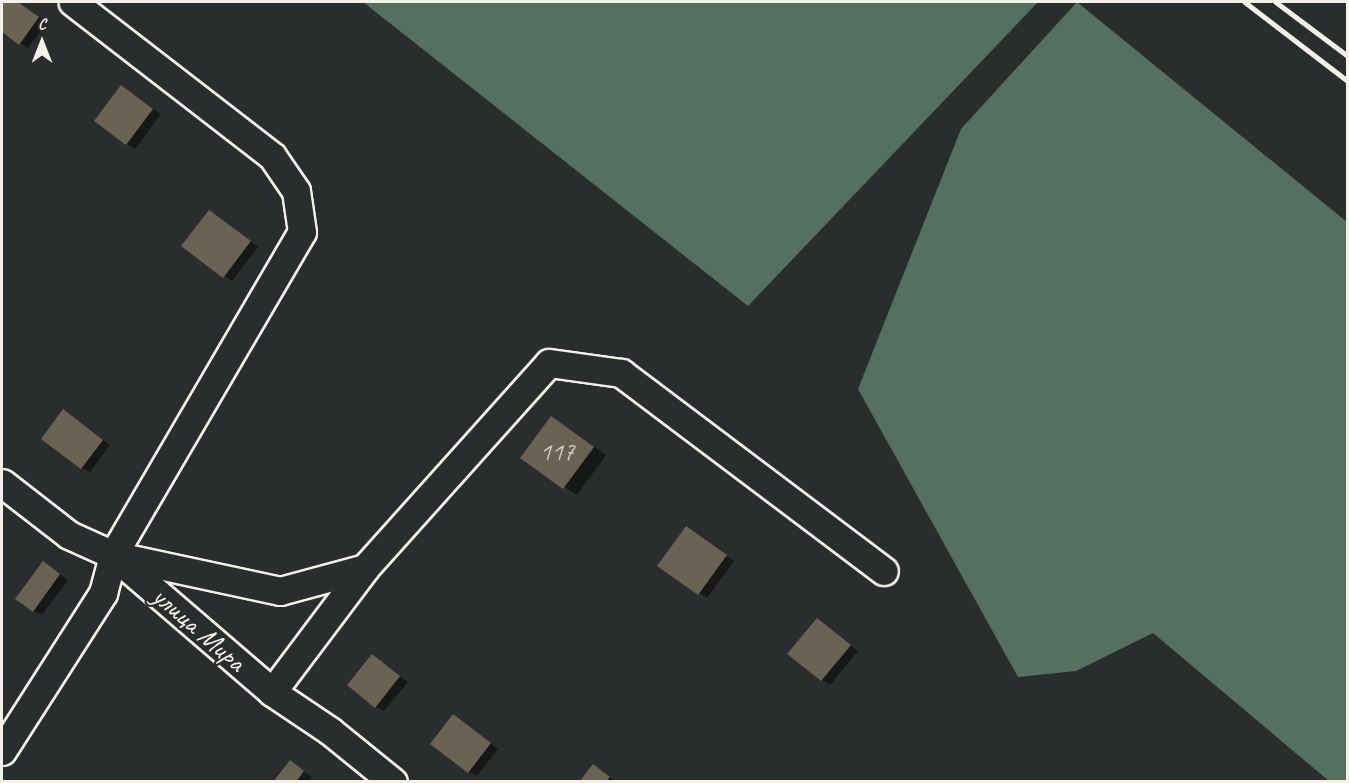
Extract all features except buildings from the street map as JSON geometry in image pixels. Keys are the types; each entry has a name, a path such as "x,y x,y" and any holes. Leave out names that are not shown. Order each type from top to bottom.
{"street":[{"path":"2,751 103,593 113,555 302,232 296,191 272,156 73,2"},
{"path":"272,692 365,568 549,363 621,373 884,571"},
{"name":"улица Мира","path":"2,483 69,535 113,555 272,692 330,731 393,782"},
{"path":"113,555 280,591 365,568"}],"green space":[{"path":"363,2 1038,2 748,306"},
{"path":"1077,2 1347,222 1347,781 1329,781 1153,633 1076,671 1018,677 858,389 961,129"}],"railway":[{"path":"1245,2 1348,81"},
{"path":"1276,2 1348,56"}]}
